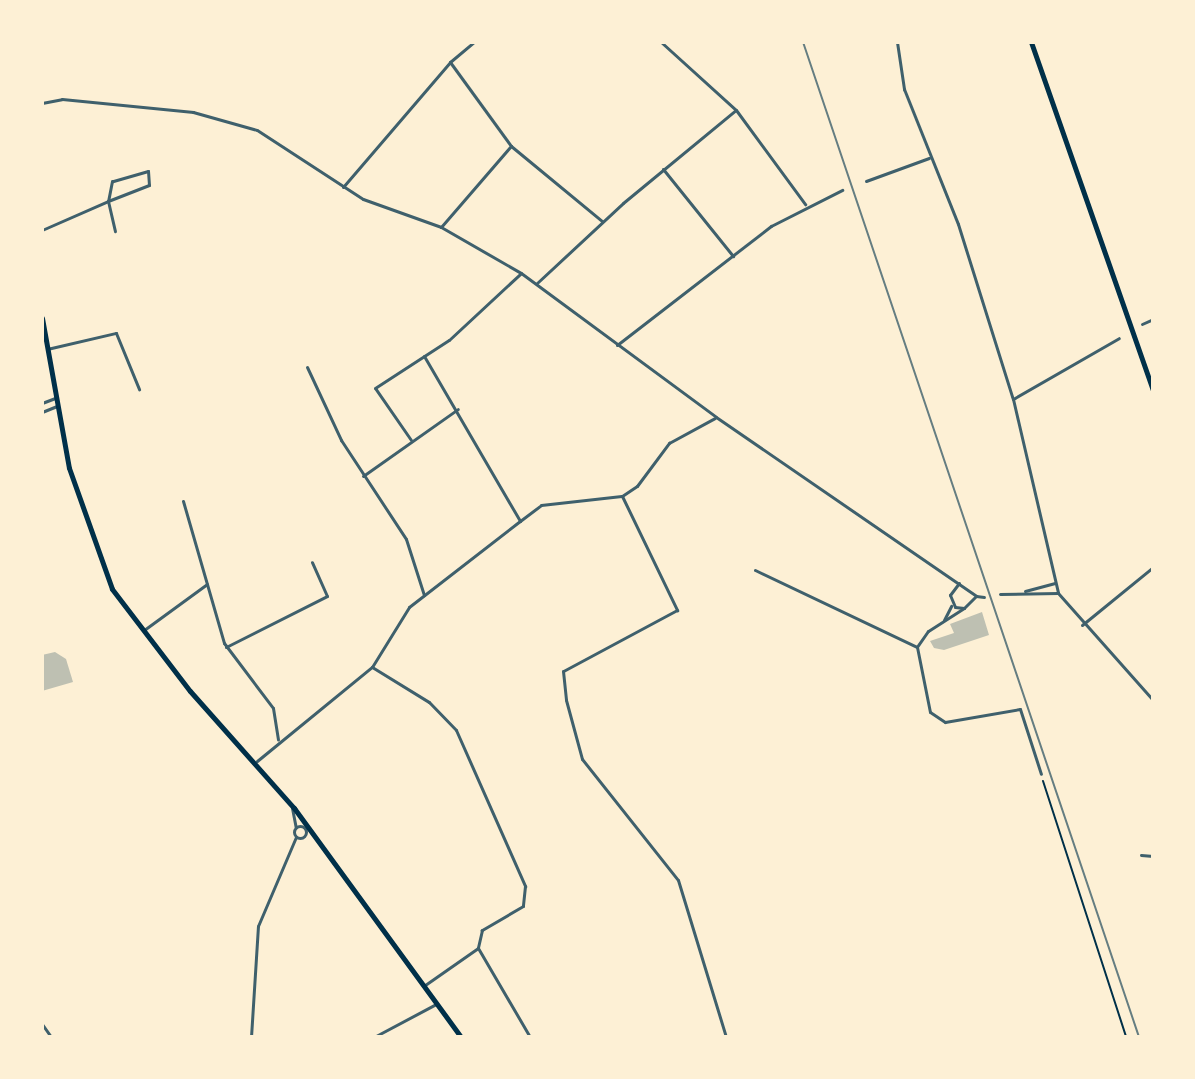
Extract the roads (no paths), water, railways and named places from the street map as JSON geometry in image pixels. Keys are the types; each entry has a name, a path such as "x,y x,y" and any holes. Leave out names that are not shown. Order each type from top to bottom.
{"main road":[{"path":"1031,42 1153,391"},
{"path":"42,318 69,468 100,566 190,691 257,761 291,804 461,1037"}],"street":[{"path":"343,187 450,62 474,42"},
{"path":"661,42 736,110 805,204"},
{"path":"897,42 904,89 929,158 958,224 1013,399 1058,593 1082,625 1153,700"},
{"path":"450,62 511,146 602,221"},
{"path":"42,103 62,99 193,112 257,130 343,187 441,227 521,273 716,417 976,596 984,597"},
{"path":"536,284 602,221 736,110"},
{"path":"441,227 511,146"},
{"path":"866,181 929,158"},
{"path":"663,168 733,256"},
{"path":"42,230 108,201 149,185 148,171 112,181 108,201 115,231"},
{"path":"617,345 805,204 842,190"},
{"path":"411,440 375,388 424,356 521,273"},
{"path":"1142,324 1153,319"},
{"path":"47,349 116,333 139,389"},
{"path":"1013,399 1119,338"},
{"path":"424,356 458,408 520,521"},
{"path":"307,367 363,476 406,539 424,595"},
{"path":"42,403 55,398"},
{"path":"42,412 57,406"},
{"path":"363,476 458,408"},
{"path":"257,761 278,740 372,667 397,623 424,595 541,505 622,496 637,486 669,443 716,417"},
{"path":"622,496 677,610 563,671 566,700 582,759 678,880 726,1037"},
{"path":"183,501 226,647 273,708 278,740"},
{"path":"226,647 327,596 312,562"},
{"path":"1082,625 1153,567"},
{"path":"755,570 917,647"},
{"path":"944,620 951,604 950,595 959,583"},
{"path":"1021,592 1055,583"},
{"path":"144,630 207,584"},
{"path":"1000,594 1058,593"},
{"path":"917,647 944,620 976,596"},
{"path":"951,604 964,608"},
{"path":"917,647 930,712 945,722 1020,709 1041,774"},
{"path":"372,667 429,702 456,730 500,819 525,886 523,906 482,930 478,948 530,1037"},
{"path":"251,1037 258,926 296,837 291,804"},
{"path":"296,828 305,829 304,836"},
{"path":"296,837 311,832"},
{"path":"1141,855 1153,856"},
{"path":"423,986 478,948"},
{"path":"374,1037 436,1004"},
{"path":"42,1024 51,1037"}],"railway":[{"path":"803,42 1139,1037"}]}
